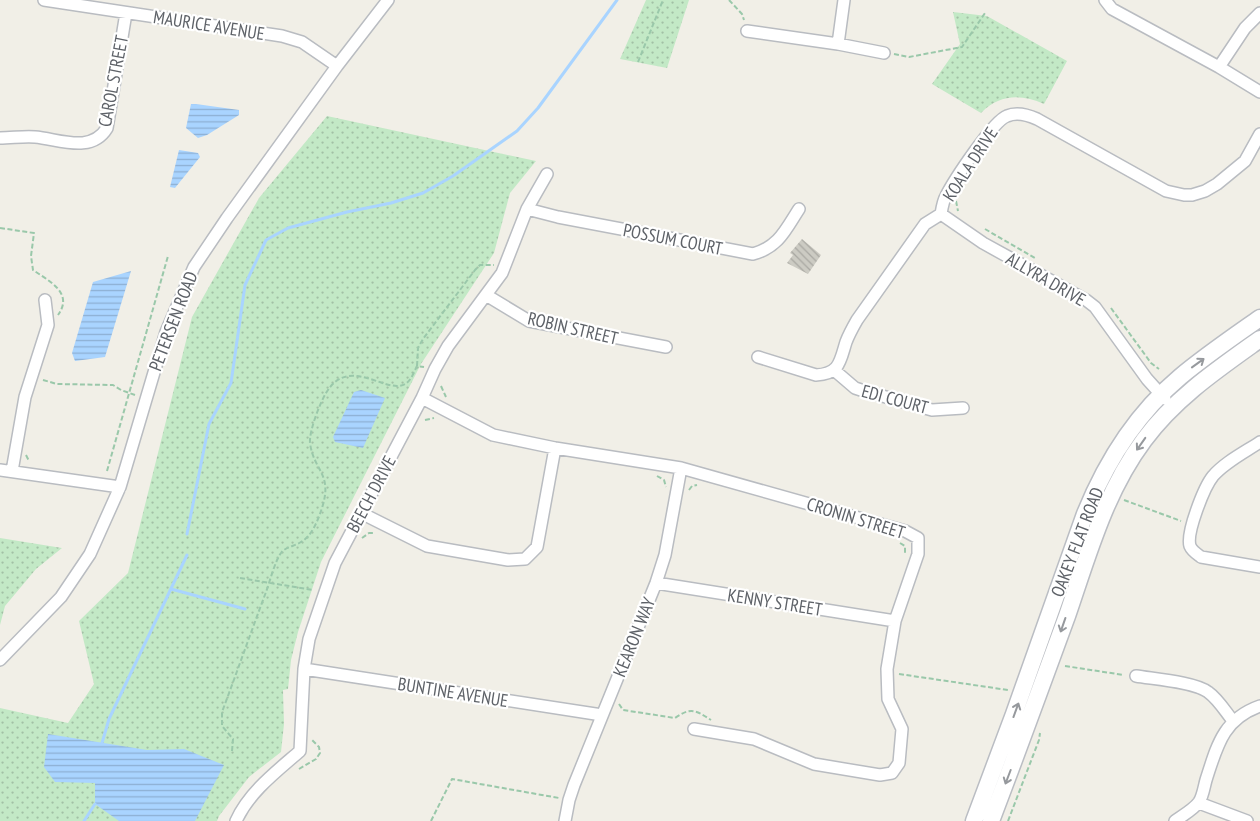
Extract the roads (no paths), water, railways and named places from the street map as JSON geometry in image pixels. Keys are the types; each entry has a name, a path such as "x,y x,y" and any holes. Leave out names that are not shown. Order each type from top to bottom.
{"main road":[{"name":"OAKEY FLAT ROAD","path":"974,821 1095,490 1104,472 1122,441 1160,394 1191,368 1260,318"},
{"name":"OAKEY FLAT ROAD","path":"991,821 1036,704 1108,504 1122,474 1158,422 1173,407 1213,372 1260,339"}],"street":[{"name":"MAURICE AVENUE","path":"44,0 282,36 302,42 338,66"},
{"name":"PETERSEN ROAD","path":"0,660 62,597 90,554 120,487 166,332 194,266 227,218 388,0"},
{"path":"838,44 844,0"},
{"path":"1105,0 1112,9 1219,67 1260,92"},
{"name":"CAROL STREET","path":"0,138 34,137 80,144 90,142 102,135 106,128 126,13"},
{"path":"1219,67 1245,28 1260,13"},
{"path":"747,31 838,44 884,53"},
{"name":"KOALA DRIVE","path":"834,370 839,364 850,332 857,320 925,224 941,214 946,195 983,140 1000,120 1011,114 1037,119 1166,191 1184,195 1205,191 1226,177 1245,161 1260,134"},
{"name":"BEECH DRIVE","path":"236,821 240,812 264,783 300,751 304,669 309,639 335,563 448,346 504,269 526,209 547,174"},
{"name":"POSSUM COURT","path":"526,209 558,217 753,254 766,250 778,242 800,209"},
{"name":"ALLYRA DRIVE","path":"941,214 984,243 1086,300 1095,307 1147,379 1173,407"},
{"name":"ROBIN STREET","path":"486,295 529,321 666,347"},
{"path":"12,471 25,397 48,326 45,300"},
{"path":"758,358 816,375 826,374 834,370"},
{"name":"EDI COURT","path":"834,370 855,388 861,390 932,410 963,408"},
{"name":"CRONIN STREET","path":"422,398 493,435 555,448 681,468 905,531 918,538 918,554 894,621 887,669 888,699 902,729 899,763 892,773 880,775 814,764 754,739 694,730"},
{"path":"1260,442 1212,477 1190,534 1190,546 1201,557 1260,567"},
{"path":"361,514 427,546 508,560 525,559 537,547 555,448"},
{"name":"KEARON WAY","path":"566,821 568,800 656,583 665,556 681,468"},
{"path":"0,470 120,487"},
{"name":"KENNY STREET","path":"656,583 894,621"},
{"name":"BUNTINE AVENUE","path":"304,669 602,716"},
{"path":"1136,676 1195,686 1207,690 1216,698 1233,721"},
{"path":"1175,821 1199,803 1218,745 1225,730 1233,721 1246,712 1260,706"},
{"path":"1199,803 1248,821"}],"water":[{"path":"191,104 239,110 239,115 207,135 198,138 186,128"},
{"path":"179,150 198,153 200,157 175,188 170,187"},
{"path":"131,271 105,357 75,361 72,353 93,282"},
{"path":"361,390 385,398 363,448 335,442 333,437 354,392"},
{"path":"48,734 147,750 184,749 224,765 195,821 119,821 95,804 95,783 55,782 44,767"}],"waterway":[{"path":"187,534 209,424 231,383 245,285 266,240 288,228 347,212 391,203 423,193 453,176 517,131 538,108 617,0"},
{"path":"102,743 109,719 187,555"},
{"path":"171,589 245,609"},
{"path":"84,821 95,804"}]}
